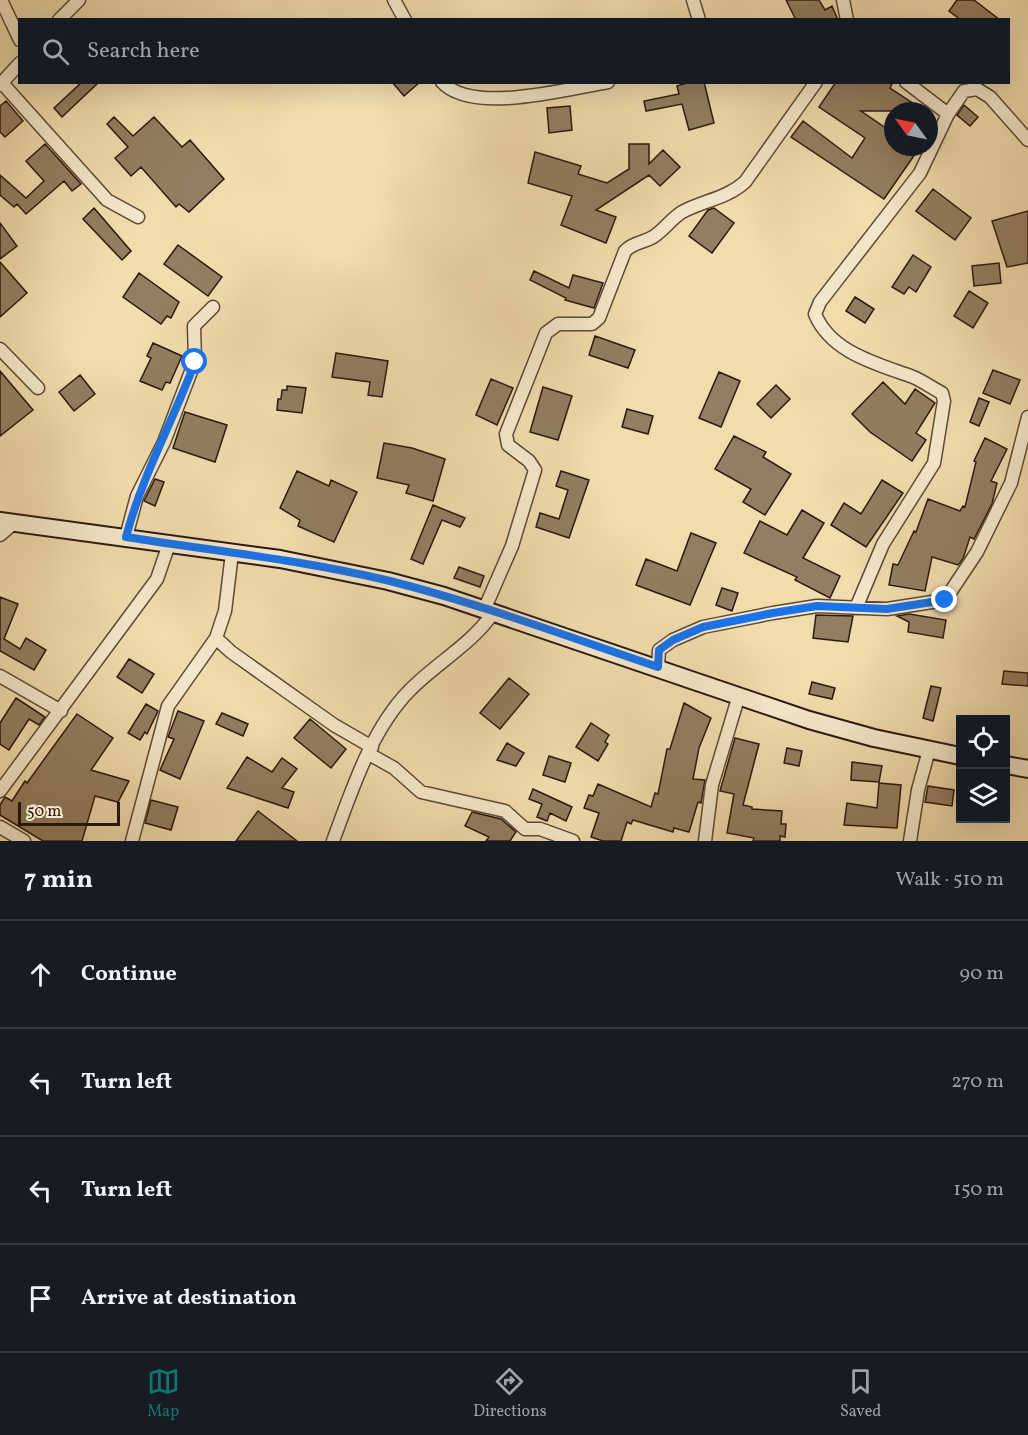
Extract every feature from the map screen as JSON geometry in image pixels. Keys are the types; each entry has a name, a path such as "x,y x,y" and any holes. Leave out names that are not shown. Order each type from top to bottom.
{"main road":[{"path":"7,522 280,559 388,581 444,596 809,720 956,755"},
{"path":"1010,766 1028,769"}],"street":[{"path":"1,0 18,36"},
{"path":"394,0 404,18"},
{"path":"693,0 698,18"},
{"path":"843,0 847,18"},
{"path":"61,18 75,1"},
{"path":"18,65 1,84 107,200 138,217"},
{"path":"444,84 449,90 490,100 595,84"},
{"path":"333,841 370,750 397,703 434,667 474,637 488,611 512,546 535,470 529,461 508,445 506,434 546,333 558,324 592,324 599,318 625,251 633,243 645,241 656,235 680,213 703,202 731,194 745,182 815,84"},
{"path":"909,84 948,114"},
{"path":"856,608 882,544 934,464 944,401 942,393 915,378 855,355 819,324 815,314 820,302 920,173 948,114 964,91 978,89 990,97 1028,140"},
{"path":"126,537 137,496 164,442 195,362 194,326 213,307"},
{"path":"0,351 38,388"},
{"path":"658,667 659,650 673,640 703,627 817,606 856,608 919,606 945,600 977,552 1011,483 1028,417"},
{"path":"0,535 7,522"},
{"path":"0,791 158,579 169,544"},
{"path":"132,841 168,706 216,638 225,611 232,553"},
{"path":"216,638 231,652 394,768 421,792 505,811 525,829 540,829 573,841"},
{"path":"0,676 61,711"},
{"path":"705,841 712,785 739,695"},
{"path":"910,841 918,790 929,750"},
{"path":"0,827 24,841"}],"building":[{"path":"786,0 819,0 825,10 832,6 837,18 795,18"},
{"path":"957,0 974,0 997,18 958,18 949,11"},
{"path":"80,84 97,84 62,117 54,108"},
{"path":"394,84 418,84 404,96"},
{"path":"704,84 714,123 689,130 682,104 646,111 644,101 679,94 677,86"},
{"path":"835,84 892,84 890,88 911,102 884,102 884,111 861,111 884,127 884,156 914,156 884,199 791,137 803,121 852,158 865,138 819,107"},
{"path":"6,101 23,121 5,137 0,132 0,106"},
{"path":"964,105 978,117 970,126 957,115"},
{"path":"570,106 572,130 549,133 547,108"},
{"path":"114,117 133,136 154,117 182,147 190,140 224,179 189,212 179,204 176,207 141,167 131,176 115,158 128,147 107,124"},
{"path":"45,144 81,184 72,191 64,181 26,214 17,204 14,207 0,195 0,175 26,198 44,181 26,161"},
{"path":"629,144 649,144 649,164 663,150 680,167 660,186 649,175 596,210 616,217 606,243 561,225 572,196 528,183 535,152 581,166 578,174 607,183 629,169"},
{"path":"933,189 971,218 955,240 916,211"},
{"path":"94,208 131,251 122,260 83,219"},
{"path":"714,208 734,223 712,253 689,236 708,210"},
{"path":"1028,211 1028,263 1007,267 992,221"},
{"path":"0,223 17,246 0,259"},
{"path":"178,245 222,277 208,296 164,264"},
{"path":"913,255 931,267 916,292 909,287 904,294 892,287"},
{"path":"0,262 27,293 0,317"},
{"path":"999,263 1001,283 974,286 972,266"},
{"path":"534,271 569,288 573,275 603,283 594,308 565,300 566,298 530,280"},
{"path":"139,273 179,302 171,318 167,316 161,324 123,297"},
{"path":"969,291 988,303 973,328 954,316"},
{"path":"855,297 874,309 865,323 846,311"},
{"path":"595,336 635,350 628,368 589,355"},
{"path":"153,343 182,356 170,383 166,382 162,390 140,381 151,358 147,356"},
{"path":"336,353 388,361 382,397 368,395 370,382 332,377"},
{"path":"993,370 1020,380 1010,404 983,393"},
{"path":"0,371 33,410 0,436"},
{"path":"719,372 740,381 721,427 699,418"},
{"path":"80,375 95,394 74,411 59,392"},
{"path":"491,379 513,388 497,425 476,415"},
{"path":"883,382 905,404 915,389 935,403 916,433 926,440 912,461 870,432 852,414"},
{"path":"776,385 790,399 771,418 757,404"},
{"path":"287,386 306,388 302,413 277,410 278,399 281,399 282,390 287,390"},
{"path":"543,387 572,396 558,440 530,432"},
{"path":"979,398 989,402 979,426 970,422"},
{"path":"627,409 653,416 648,434 622,427"},
{"path":"185,412 227,425 215,462 173,448"},
{"path":"734,436 766,452 763,457 791,474 765,515 743,502 751,489 715,469"},
{"path":"985,438 1007,449 991,481 997,483 992,504 974,539 970,537 963,559 958,565 932,557 925,591 889,585 893,564 898,565 914,531 916,532 928,499 960,511 963,506 965,507 976,462 974,461"},
{"path":"384,443 412,448 445,459 433,501 406,493 409,485 377,478"},
{"path":"297,471 329,486 331,480 357,492 334,542 298,526 300,520 280,508"},
{"path":"561,471 589,480 569,538 536,527 540,513 559,519 568,490 556,486"},
{"path":"155,479 164,482 155,506 144,501"},
{"path":"882,480 903,493 866,547 831,525 844,503 861,514"},
{"path":"433,505 465,518 460,527 442,520 423,564 411,559"},
{"path":"802,510 824,523 803,558 840,576 830,598 795,580 797,577 744,553 760,521 787,535"},
{"path":"691,533 716,543 690,605 636,585 646,559 677,571"},
{"path":"459,567 484,576 480,587 454,578"},
{"path":"722,588 738,593 732,611 716,605"},
{"path":"0,597 18,604 4,639 20,649 26,638 46,650 34,670 0,651"},
{"path":"909,614 946,620 943,638 908,632 909,622 897,616"},
{"path":"816,615 853,616 848,642 813,638"},
{"path":"129,659 154,674 142,693 117,677"},
{"path":"1004,671 1028,673 1028,686 1002,684"},
{"path":"509,678 529,694 500,729 480,713"},
{"path":"812,682 835,688 832,699 809,694"},
{"path":"931,686 941,688 933,721 923,718"},
{"path":"16,698 45,717 39,725 29,719 9,750 0,744 0,723"},
{"path":"684,703 711,718 699,748 693,779 705,780 701,803 698,802 689,832 674,828 673,832 633,820 631,824 627,822 621,841 603,841 591,837 599,813 584,808 589,795 593,796 598,784 651,807 655,793 658,794 667,749 670,749"},
{"path":"146,704 158,711 147,734 145,732 140,740 128,733"},
{"path":"178,711 204,721 180,779 160,770 174,739 168,737"},
{"path":"222,713 248,724 243,736 216,724"},
{"path":"77,714 113,738 91,770 129,781 118,802 95,796 82,841 43,841 0,815 0,805 5,797 12,801"},
{"path":"310,719 346,749 331,768 294,738"},
{"path":"591,723 609,735 605,742 608,744 598,761 576,747"},
{"path":"735,738 759,744 743,805 752,807 752,809 782,811 781,824 786,824 785,837 780,836 780,841 753,841 754,838 727,833 734,794 720,791"},
{"path":"507,743 524,753 516,766 497,760"},
{"path":"787,748 802,751 799,766 784,763"},
{"path":"549,756 571,763 565,782 543,775"},
{"path":"247,757 272,772 282,758 297,769 282,788 294,792 288,808 227,788"},
{"path":"852,762 882,766 879,782 851,780"},
{"path":"879,783 901,785 897,828 844,825 847,803 877,808"},
{"path":"928,786 954,790 952,806 925,802"},
{"path":"533,789 572,807 566,821 550,813 547,821 537,817 542,804 529,799"},
{"path":"151,800 178,807 171,830 145,823"},
{"path":"258,811 297,841 236,841"},
{"path":"472,812 501,819 516,832 510,841 486,841 489,837 465,826"}],"route":[{"path":"195,362 164,442 137,496 126,537 280,559 388,581 444,596 658,667 659,650 673,640 703,627 817,606 887,609 919,606 945,600"}]}
